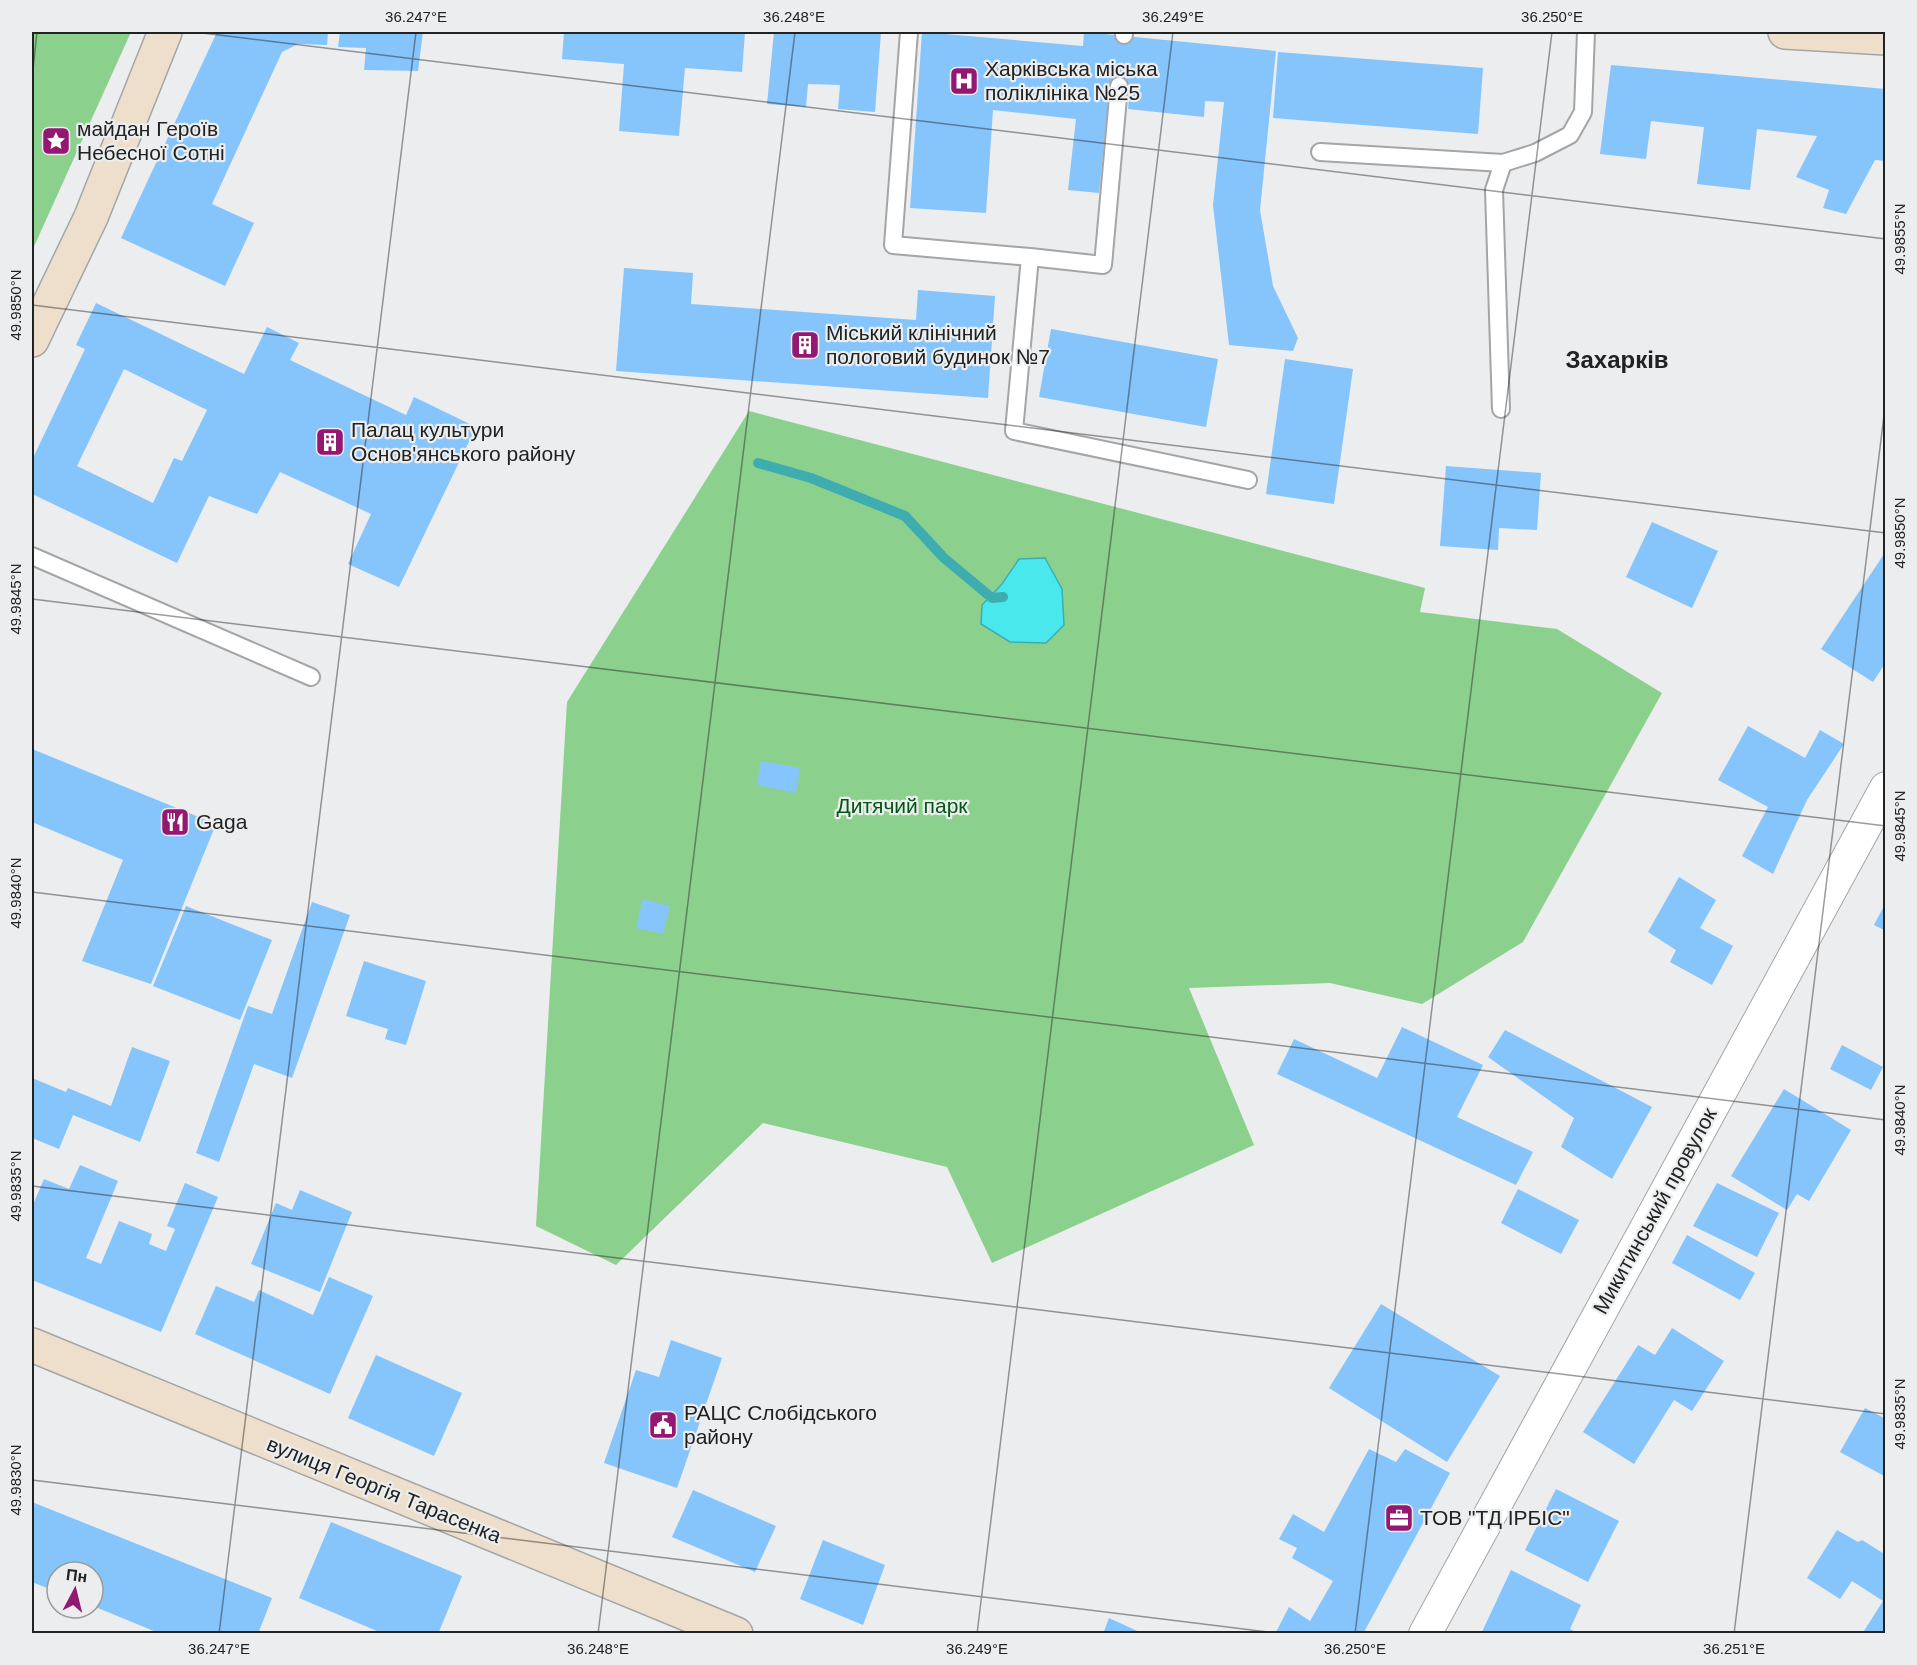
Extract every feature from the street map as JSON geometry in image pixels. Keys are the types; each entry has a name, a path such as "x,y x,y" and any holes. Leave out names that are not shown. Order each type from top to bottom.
{"main road":[{"path":"32,340 91,217 165,32"},
{"path":"1785,32 1886,38"},
{"name":"вулиця Георгія Тарасенка","path":"32,1345 736,1634"}],"street":[{"name":"Микитинський провулок","path":"1425,1634 1886,788"}],"lane":[{"path":"909,32 893,245 1103,265 1119,86"},
{"path":"1320,152 1503,163 1535,153 1570,135 1583,112 1586,32"},
{"path":"1501,409 1494,190 1503,163"},
{"path":"1030,258 1014,430 1248,480"},
{"path":"32,556 311,677"}],"green space":[{"name":"майдан Героїв Небесної Сотні","path":"32,32 131,32 32,251"},
{"name":"Дитячий парк","path":"749,411 1425,588 1420,612 1557,629 1662,693 1523,942 1422,1004 1330,983 1189,988 1254,1145 992,1263 947,1167 763,1123 616,1265 536,1226 567,702"}],"water":[{"path":"1045,558 1062,589 1064,625 1046,643 1010,642 981,624 982,605 1002,584 1019,559"}],"building":[{"path":"217,32 328,32 327,45 298,44 282,52 212,204 254,223 225,286 121,238"},
{"path":"340,32 423,32 418,71 364,70 366,48 338,47"},
{"path":"564,32 745,32 742,72 685,68 679,136 619,131 624,64 562,59"},
{"path":"774,32 881,32 875,112 838,109 840,85 808,84 806,107 767,104"},
{"path":"922,32 1083,46 1084,32 1276,51 1260,210 1273,286 1298,338 1293,351 1229,345 1213,205 1224,102 1205,101 1204,117 1128,109 1130,87 1110,85 1099,193 1068,190 1076,119 993,110 986,213 910,208"},
{"path":"1278,52 1483,68 1478,134 1273,118"},
{"path":"1611,65 1886,89 1886,161 1875,160 1846,214 1823,208 1829,190 1796,177 1817,136 1757,129 1750,190 1697,184 1704,127 1651,121 1646,159 1600,154"},
{"name":"Міський клінічний пологовий будинок №7","path":"624,268 693,273 691,304 916,320 918,290 995,296 988,398 616,371"},
{"name":"Палац культури Основ'янського району","path":"96,303 244,374 267,327 299,343 290,360 406,415 414,397 476,427 399,587 348,564 371,514 280,472 257,514 209,496 177,563 32,494 32,460 85,349 76,345","holes":["124,369 207,410 182,461 174,458 153,503 77,466"]},
{"path":"1051,329 1218,359 1206,427 1039,397"},
{"path":"1285,359 1353,369 1334,504 1266,494"},
{"path":"1446,466 1541,473 1537,530 1499,528 1498,550 1440,546"},
{"path":"1652,522 1718,551 1692,608 1626,577"},
{"path":"1886,551 1886,662 1873,682 1821,649"},
{"path":"1748,726 1805,758 1820,730 1844,744 1807,800 1773,874 1742,856 1768,807 1718,780"},
{"path":"32,749 216,824 151,984 82,961 123,860 32,822"},
{"path":"761,761 800,768 796,793 757,785"},
{"path":"1679,877 1716,900 1700,928 1733,946 1712,985 1670,962 1676,950 1648,932"},
{"path":"643,899 670,906 663,934 636,928"},
{"path":"312,902 350,915 292,1078 254,1064 219,1162 196,1153 248,1006 272,1014"},
{"path":"1886,902 1886,931 1874,925"},
{"path":"186,906 272,940 240,1020 153,986"},
{"path":"364,961 426,981 406,1045 385,1039 388,1029 346,1016"},
{"path":"1402,1027 1483,1065 1457,1117 1533,1152 1516,1185 1277,1074 1294,1039 1377,1078"},
{"path":"1505,1030 1652,1107 1612,1179 1561,1147 1574,1118 1488,1057"},
{"path":"1842,1045 1883,1067 1871,1090 1830,1069"},
{"path":"132,1047 170,1061 140,1142 73,1115 59,1149 32,1138 32,1078 66,1092 68,1088 111,1106"},
{"path":"1784,1089 1851,1130 1809,1201 1797,1194 1787,1210 1731,1176"},
{"path":"80,1165 118,1181 86,1258 101,1264 119,1221 152,1234 149,1244 166,1251 175,1229 167,1226 185,1183 218,1197 161,1332 32,1280 32,1207 44,1179 69,1189"},
{"path":"1717,1183 1779,1213 1757,1257 1693,1226"},
{"path":"1518,1189 1579,1220 1561,1254 1501,1223"},
{"path":"300,1190 352,1212 320,1292 251,1264 276,1203 292,1210"},
{"path":"1687,1235 1755,1273 1740,1300 1672,1263"},
{"path":"329,1277 373,1296 330,1394 195,1334 216,1286 254,1302 259,1290 313,1315"},
{"path":"1381,1304 1500,1376 1447,1462 1329,1388"},
{"path":"1672,1328 1724,1361 1692,1411 1674,1400 1634,1464 1583,1432 1638,1345 1655,1355"},
{"path":"671,1340 722,1358 677,1488 604,1463 636,1370 659,1377"},
{"path":"376,1355 462,1393 434,1456 348,1418"},
{"path":"1865,1408 1886,1419 1886,1477 1840,1452"},
{"path":"1369,1449 1396,1462 1405,1449 1450,1473 1363,1634 1275,1634 1289,1607 1310,1621 1333,1581 1292,1558 1297,1548 1279,1539 1293,1514 1324,1532"},
{"path":"1556,1489 1619,1521 1588,1582 1525,1550"},
{"path":"693,1490 776,1526 755,1572 672,1537"},
{"path":"32,1502 272,1598 258,1634 161,1634 105,1611 105,1560 45,1560 45,1587 32,1582"},
{"path":"331,1522 462,1576 438,1634 384,1634 299,1598"},
{"path":"1837,1530 1858,1542 1862,1540 1886,1555 1886,1634 1862,1634 1883,1601 1852,1581 1840,1599 1807,1578"},
{"path":"823,1540 885,1565 863,1625 800,1599"},
{"path":"1511,1570 1581,1605 1570,1629 1579,1634 1481,1634"},
{"path":"1109,1618 1144,1634 1103,1634"}],"waterway":[{"path":"758,463 811,478 905,516 944,558 992,598 1003,597"}],"place":[{"name":"Харківська міська поліклініка №25","path":"964,81"},
{"name":"майдан Героїв Небесної Сотні","path":"56,141"},
{"name":"Міський клінічний пологовий будинок №7","path":"805,345"},
{"name":"Палац культури Основ'янського району","path":"330,442"},
{"name":"Gaga","path":"175,822"},
{"name":"РАЦС Слобідського району","path":"663,1425"},
{"name":"ТОВ \"ТД ІРБІС\"","path":"1399,1518"}],"district":[{"name":"Захарків","path":"1617,360"}]}
